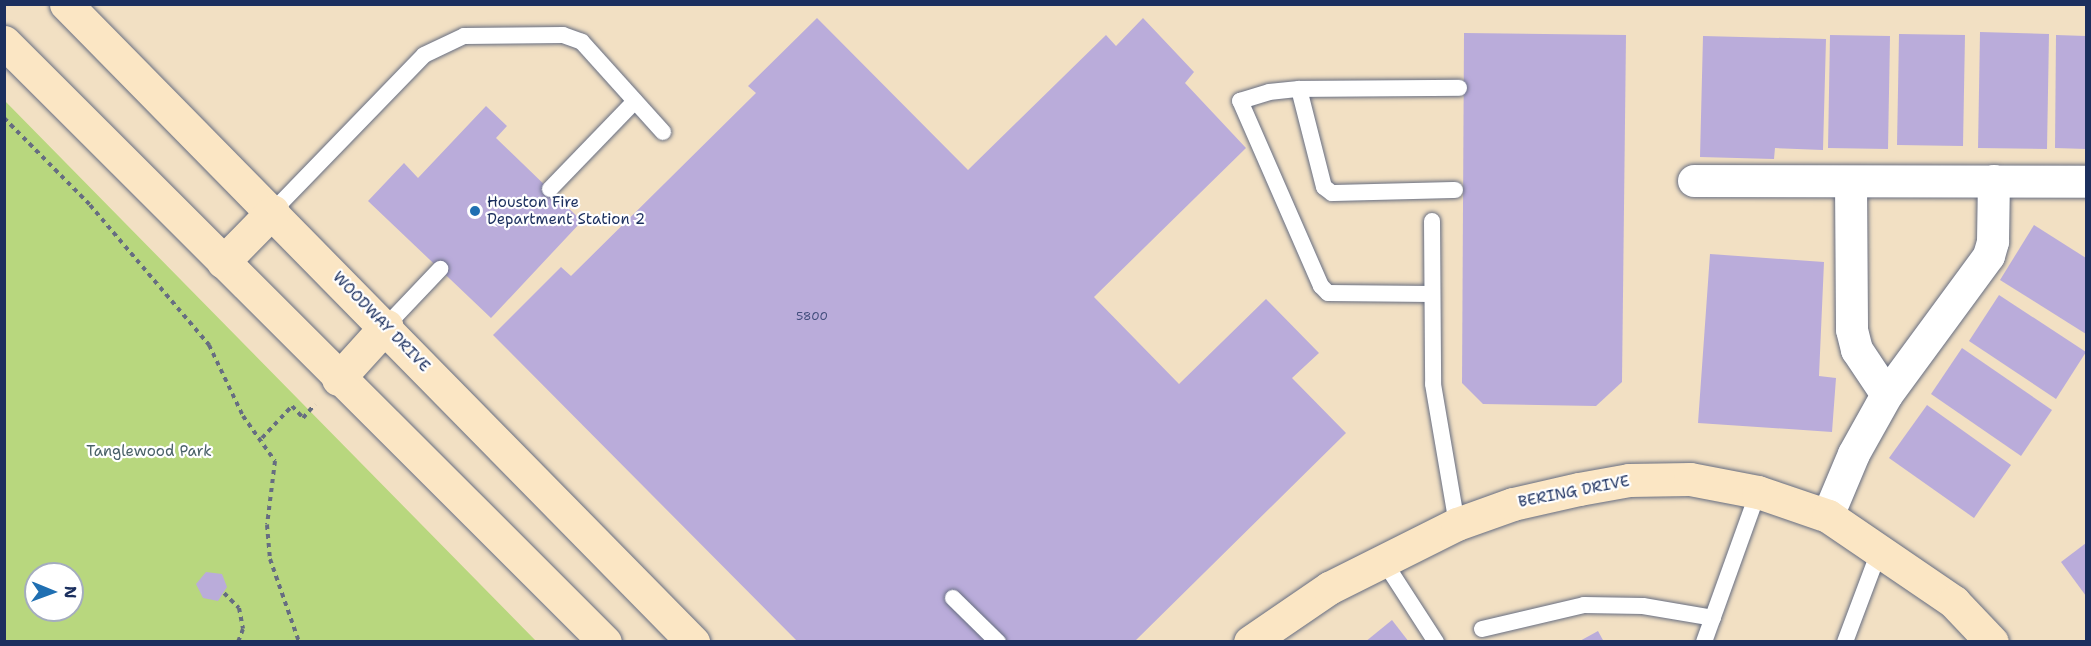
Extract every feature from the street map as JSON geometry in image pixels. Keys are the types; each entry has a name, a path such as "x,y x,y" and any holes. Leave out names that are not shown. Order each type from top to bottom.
{"main road":[{"name":"WOODWAY DRIVE","path":"66,4 273,211 693,642"},
{"path":"4,42 338,379 605,642"},
{"path":"223,262 273,211"},
{"path":"338,379 386,326"},
{"name":"BERING DRIVE","path":"1250,642 1329,588 1457,524 1513,504 1629,480 1690,479 1758,492 1828,516 1880,549 1954,602 1992,642"}],"street":[{"path":"1694,181 2086,182"},
{"path":"1828,516 1854,454 1887,395 1989,256 1993,242 1994,181"},
{"path":"1851,182 1852,330 1857,350 1887,395"}],"lane":[{"path":"273,211 424,55 464,36 563,35 582,42 663,132"},
{"path":"1432,294 1339,296 1321,286 1240,101 1269,92 1299,89 1459,88"},
{"path":"1299,89 1324,187 1332,192 1455,190"},
{"path":"550,189 635,101"},
{"path":"1432,221 1433,384 1457,524"},
{"path":"386,326 440,269"},
{"path":"1704,642 1758,492"},
{"path":"1845,642 1880,549"},
{"path":"1383,560 1436,642"},
{"path":"953,598 998,642"},
{"path":"1482,629 1584,605 1643,606 1713,618"}],"path":[{"path":"4,118 90,205 209,345 243,416 262,438 275,461 267,525 270,559 298,640"},
{"path":"262,438 292,406 303,418 338,379"},
{"path":"224,593 239,608 243,629 238,642"}],"green space":[{"name":"Tanglewood Park","path":"5,101 536,641 4,641"}],"building":[{"path":"817,18 968,170 1106,35 1116,46 1143,18 1194,72 1185,83 1246,148 1094,297 1179,384 1266,299 1319,353 1292,378 1346,433 1134,642 798,642 493,335 561,267 571,276 756,93 748,86"},
{"path":"1980,32 2049,34 2047,149 1978,148"},
{"path":"1464,33 1626,35 1622,382 1596,406 1483,404 1462,383"},
{"path":"1899,34 1965,35 1963,146 1897,145"},
{"path":"1830,35 1890,36 1888,149 1828,148"},
{"path":"2056,35 2086,36 2086,149 2055,148"},
{"path":"1703,36 1826,39 1823,150 1775,148 1774,159 1700,157"},
{"name":"Houston Fire Department Station 2","path":"486,106 507,126 496,138 582,221 491,318 368,201 404,163 418,178"},
{"path":"2034,225 2086,258 2086,334 2000,280"},
{"path":"1710,254 1824,262 1819,376 1836,378 1832,432 1698,423"},
{"path":"1999,295 2086,352 2056,399 1969,341"},
{"path":"1962,348 2052,410 2021,456 1931,394"},
{"path":"1927,405 2011,465 1974,518 1889,458"},
{"path":"2086,543 2086,596 2061,562"},
{"path":"206,572 222,574 227,587 218,601 203,598 196,584"},
{"path":"1392,620 1409,642 1365,642"},
{"path":"1598,631 1604,642 1578,642"}],"place":[{"name":"Houston Fire Department Station 2","path":"475,211"}]}
